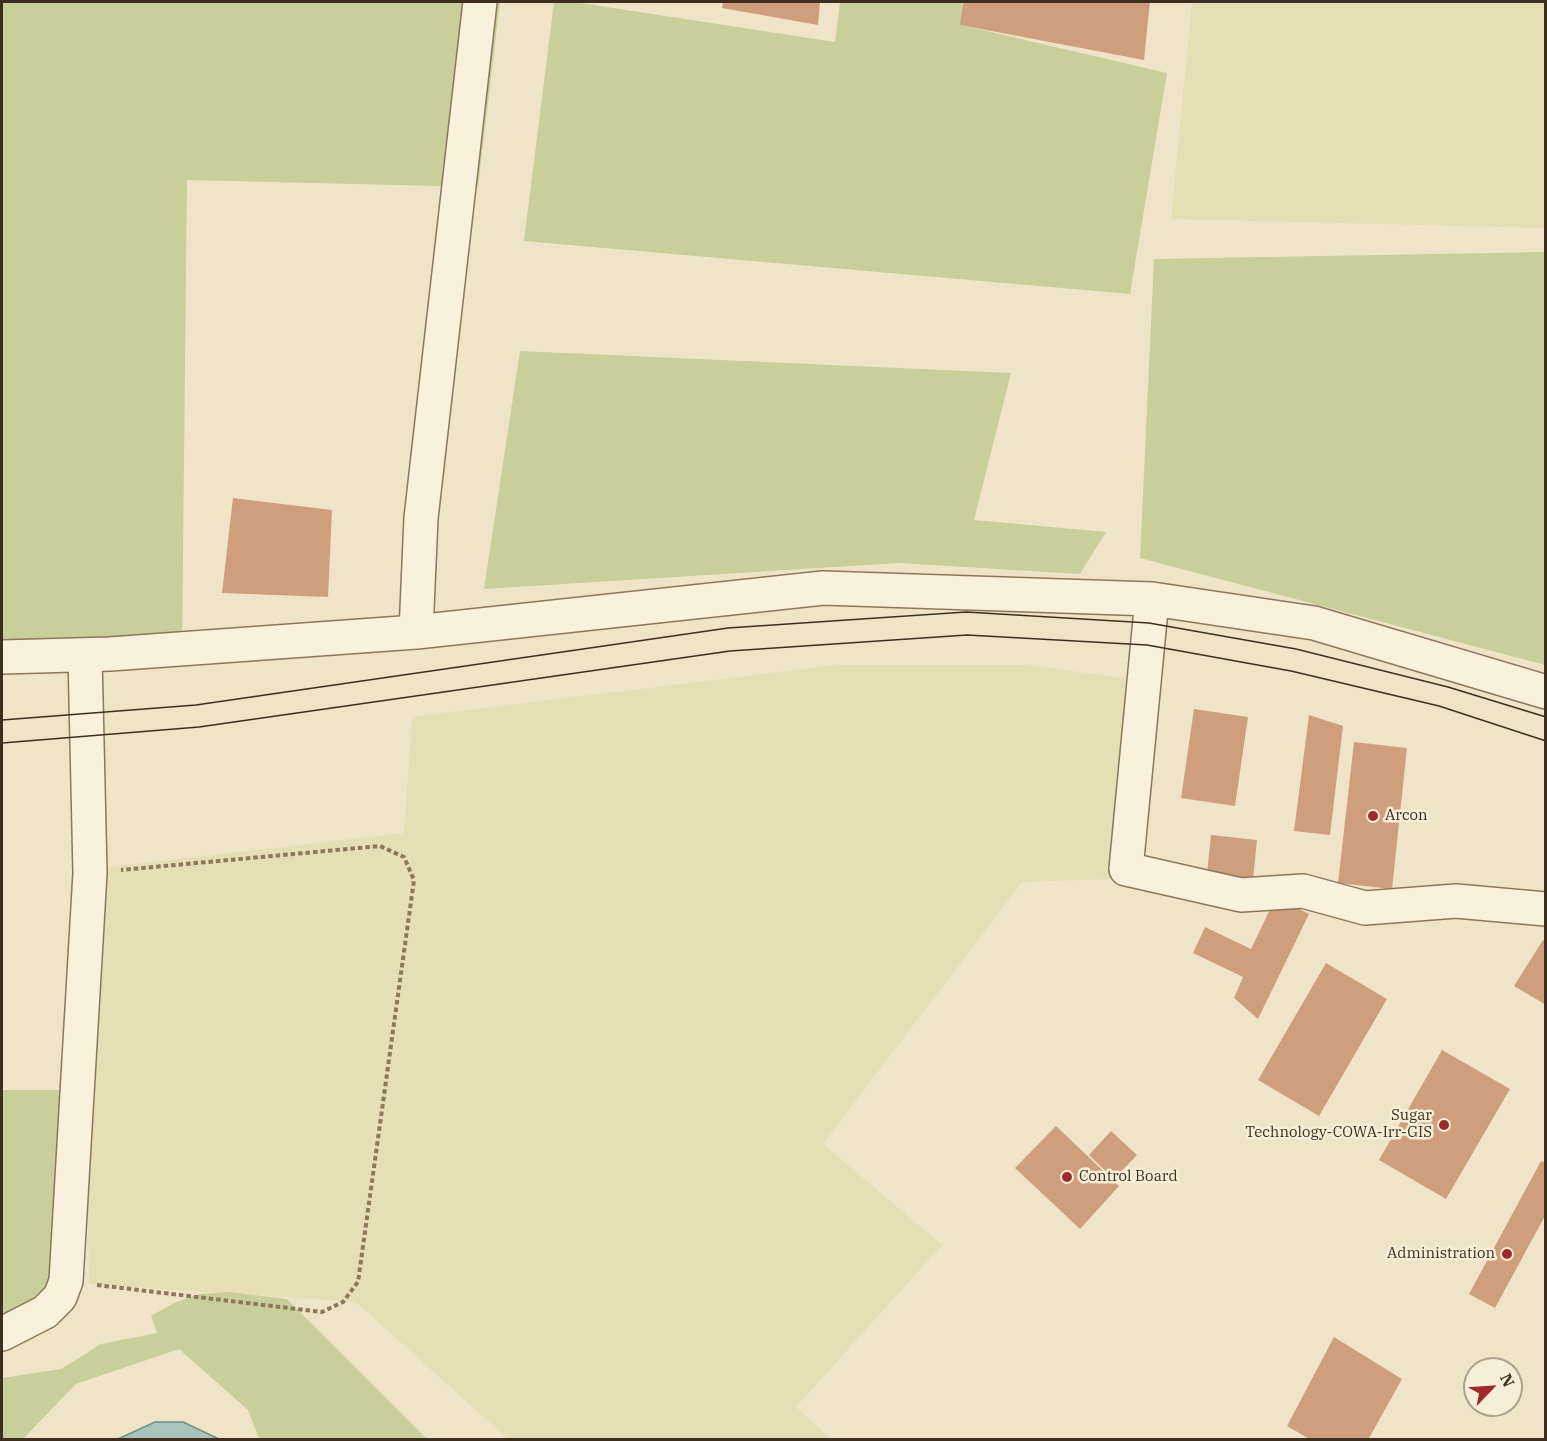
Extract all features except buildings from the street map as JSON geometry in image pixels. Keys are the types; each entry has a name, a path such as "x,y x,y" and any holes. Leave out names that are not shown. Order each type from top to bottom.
{"street":[{"path":"416,632 421,518 480,2"},
{"path":"2,657 85,655 416,632 823,588 1152,599 1314,623 1545,692"},
{"path":"1152,599 1125,869 1241,895 1303,891 1365,908 1456,901 1545,909"},
{"path":"2,1334 45,1312 60,1297 66,1281 90,873 85,655"}],"path":[{"path":"66,1281 322,1312 343,1302 358,1282 414,880 404,857 380,846 90,873"}],"shaded area":[{"path":"1192,2 1545,2 1545,228 1171,219"},
{"path":"836,665 1028,665 1131,679 1118,879 1022,882 823,1144 942,1245 796,1407 831,1439 508,1439 356,1302 89,1284 82,870 404,833 412,717"}],"green space":[{"path":"2,2 500,2 478,187 187,180 182,649 2,646"},
{"path":"554,2 574,2 835,42 840,2 962,2 961,25 1167,73 1130,294 524,241"},
{"path":"1545,252 1545,665 1140,558 1154,259"},
{"path":"520,351 1011,373 974,520 1106,532 1080,574 899,563 484,589"},
{"path":"2,1090 72,1090 53,1296 2,1317"},
{"path":"229,1292 287,1299 427,1439 259,1439 248,1410 179,1349 76,1384 23,1439 2,1439 2,1378 61,1369 101,1344 157,1333 151,1316 174,1303 199,1294"}],"water":[{"path":"155,1422 183,1422 219,1439 118,1439"}],"tram line":[{"path":"2,720 196,705 728,628 966,612 1149,623 1296,649 1448,687 1546,717"},
{"path":"2,743 199,727 730,651 967,635 1147,645 1291,671 1439,706 1546,741"}],"place":[{"name":"Arcon","path":"1373,816"},
{"name":"Sugar Technology-COWA-Irr-GIS","path":"1444,1125"},
{"name":"Control Board","path":"1067,1177"},
{"name":"Administration","path":"1507,1254"}]}
